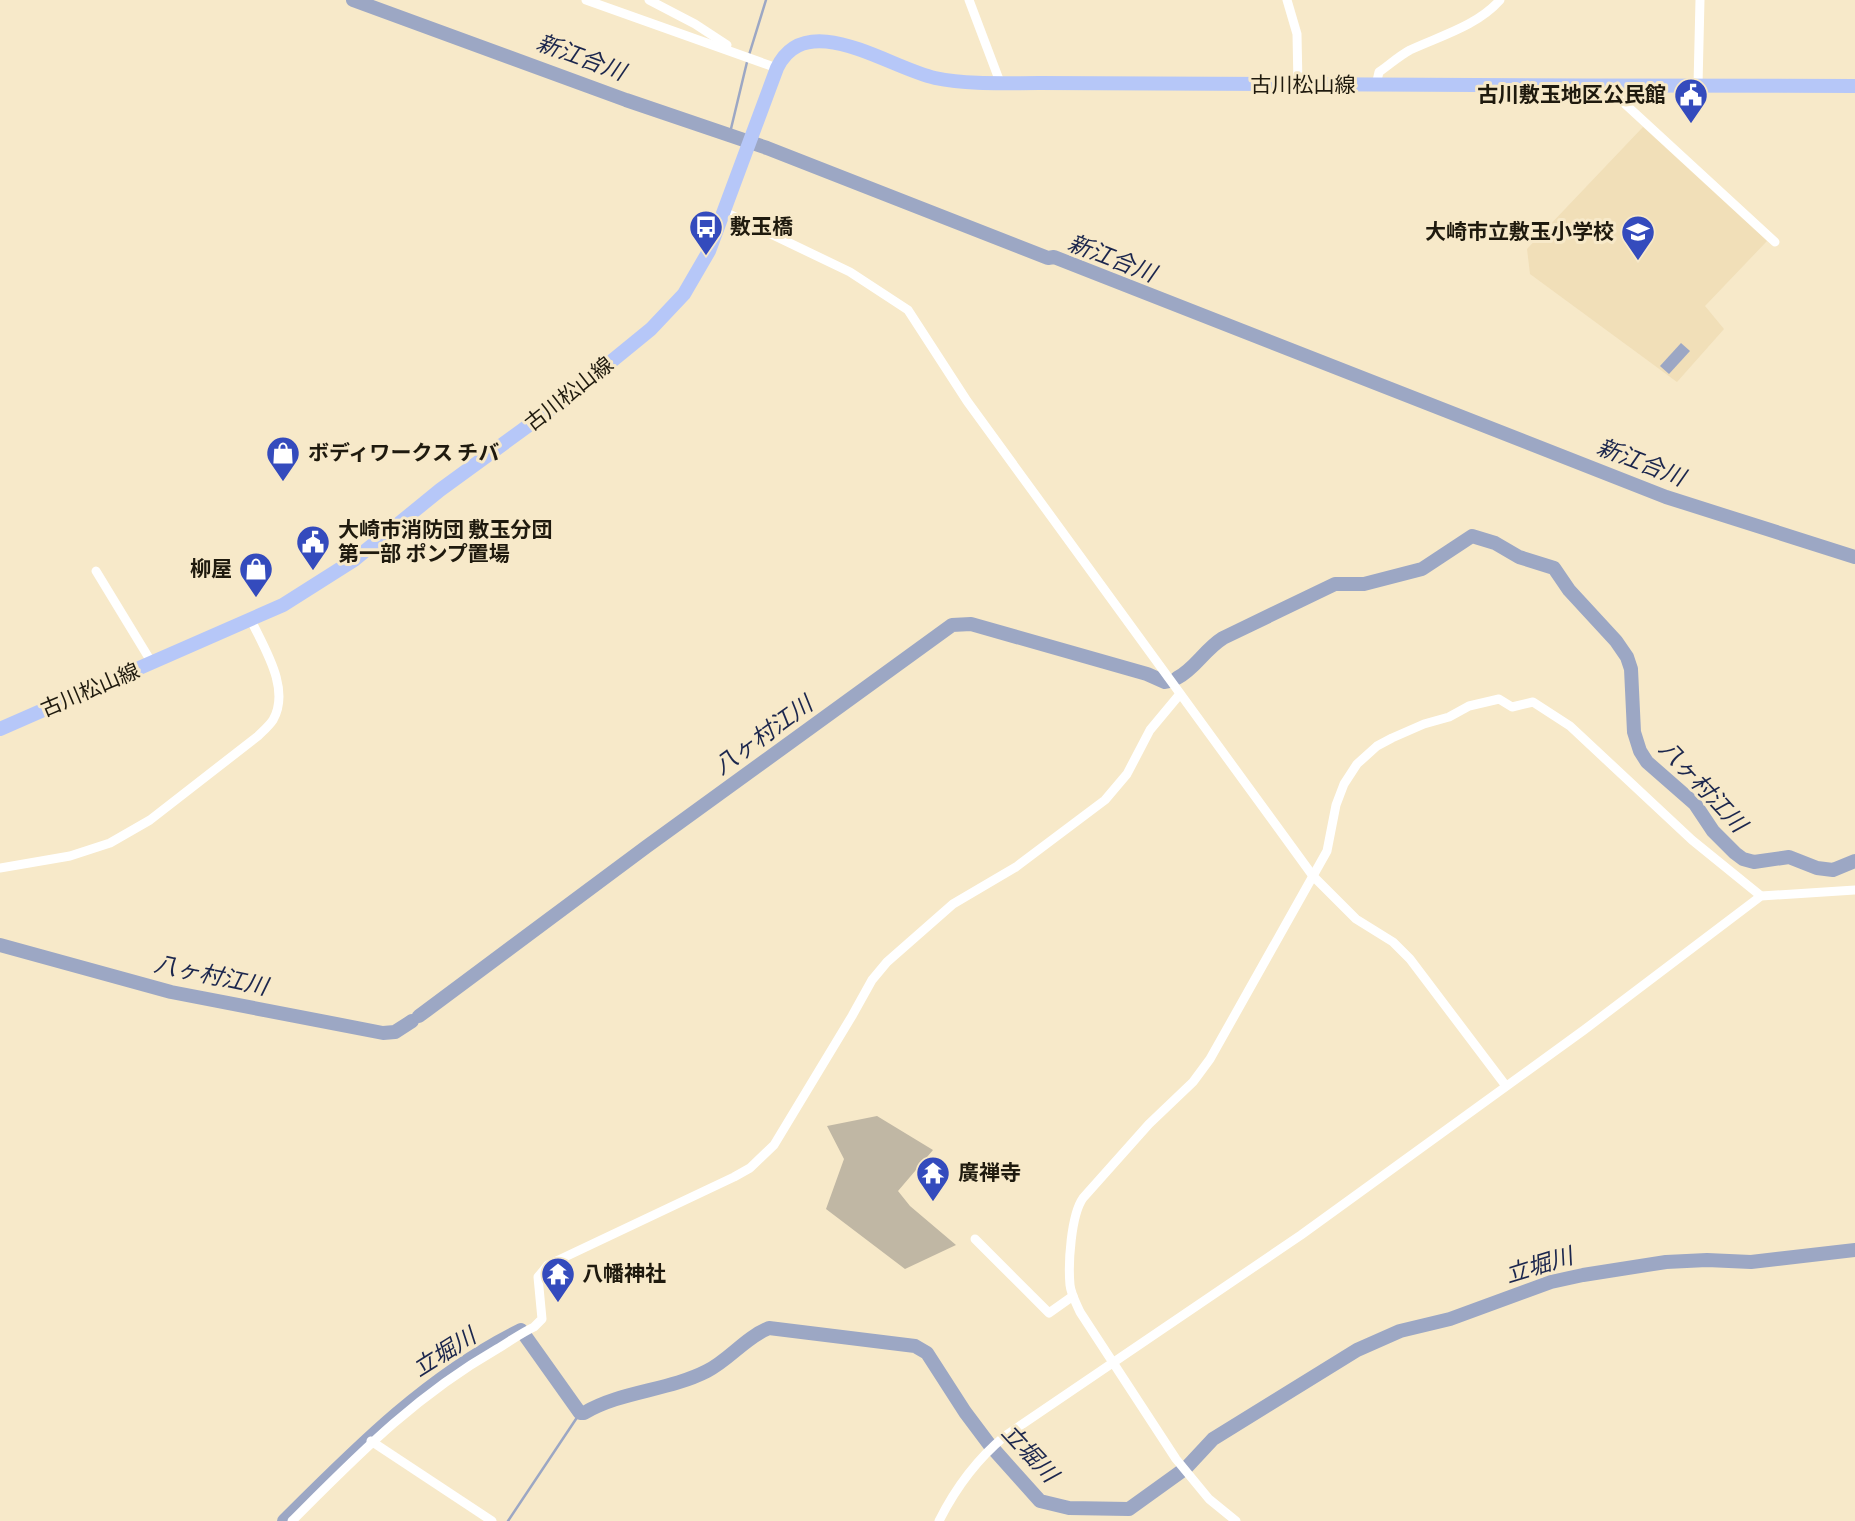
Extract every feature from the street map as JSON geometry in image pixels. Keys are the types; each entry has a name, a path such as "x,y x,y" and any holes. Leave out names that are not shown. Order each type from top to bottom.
{"main road":[{"name":"古川松山線","path":"776,71 782,58 800,43 814,40 831,41 921,75 956,81 1855,86"},
{"path":"724,212 776,71"},
{"name":"古川松山線","path":"0,729 283,605 354,560 440,490 569,396 651,329 684,294 696,276 724,212"}],"street":[{"path":"586,0 740,54 776,71"},
{"path":"649,0 695,24 740,54"},
{"path":"969,0 1000,82"},
{"path":"1287,0 1297,34 1298,85"},
{"path":"1376,85 1379,72 1407,52 1465,26 1492,9 1500,0"},
{"path":"1698,85 1700,0"},
{"path":"1608,85 1612,92 1775,242"},
{"path":"724,212 850,272 908,310 967,401 1313,876 1356,919 1394,942 1410,959 1506,1086"},
{"path":"96,571 152,663"},
{"path":"0,868 69,856 110,843 150,820 258,736 275,716 279,694 278,682 251,620"},
{"path":"292,1521 371,1441 463,1368 517,1338 542,1319 538,1277 548,1265 734,1177 757,1162 774,1145 872,979 887,962 953,904 1016,867 1105,800 1127,774 1150,730 1180,694"},
{"path":"1236,1521 1193,1482 1175,1459 1080,1312 1070,1285 1073,1222 1076,1207 1149,1124 1194,1082 1210,1059 1327,851 1343,784 1357,764 1377,746 1392,738 1449,717 1469,706 1499,699 1512,707 1534,702 1562,720 1692,840 1761,896"},
{"path":"939,1521 955,1490 984,1454 1005,1436 1301,1235 1584,1030 1761,896 1855,890"},
{"path":"975,1239 1049,1313 1073,1296"},
{"path":"371,1441 492,1521"}],"shaded area":[{"name":"大崎市立敷玉小学校","path":"1643,127 1767,241 1705,306 1724,329 1677,382 1530,274 1527,249"},
{"path":"877,1116 933,1150 898,1191 910,1206 956,1245 905,1269 826,1209 844,1159 827,1126"}],"water":[{"path":"1681,343 1690,351 1669,374 1660,366"}],"waterway":[{"name":"新江合川","path":"353,0 626,100 767,148 1048,258 1054,257 1666,497 1855,557"},
{"path":"749,55 766,0"},
{"path":"729,137 747,62"},
{"name":"八ヶ村江川","path":"1177,678 1223,638 1335,584 1364,584 1422,569 1472,536 1495,543 1519,557 1554,568 1569,590 1616,641 1627,657 1631,669 1634,732 1640,751 1647,762 1695,804 1713,831 1735,853 1754,862 1789,857 1817,868 1833,870 1855,861"},
{"name":"八ヶ村江川","path":"419,1016 952,625 971,624 1147,674 1165,682 1170,681"},
{"name":"八ヶ村江川","path":"0,945 171,992 383,1033 395,1032 412,1021"},
{"name":"立堀川","path":"284,1521 339,1467 424,1391 487,1348 521,1330 580,1413 613,1400 692,1378 723,1361 769,1328 915,1346 927,1353 989,1444 1040,1501 1069,1508 1129,1509 1186,1468 1213,1439 1357,1350 1400,1331 1450,1319 1551,1282 1583,1275 1666,1262 1751,1262 1855,1250"},
{"path":"508,1521 580,1413"}],"place":[{"name":"古川敷玉地区公民館","path":"1691,125"},
{"name":"敷玉橋","path":"706,257"},
{"name":"大崎市立敷玉小学校","path":"1638,262"},
{"name":"ボディワークス チバ","path":"283,483"},
{"name":"大崎市消防団 敷玉分団 第一部 ポンプ置場","path":"313,572"},
{"name":"柳屋","path":"256,599"},
{"name":"廣禅寺","path":"933,1203"},
{"name":"八幡神社","path":"558,1304"}]}
